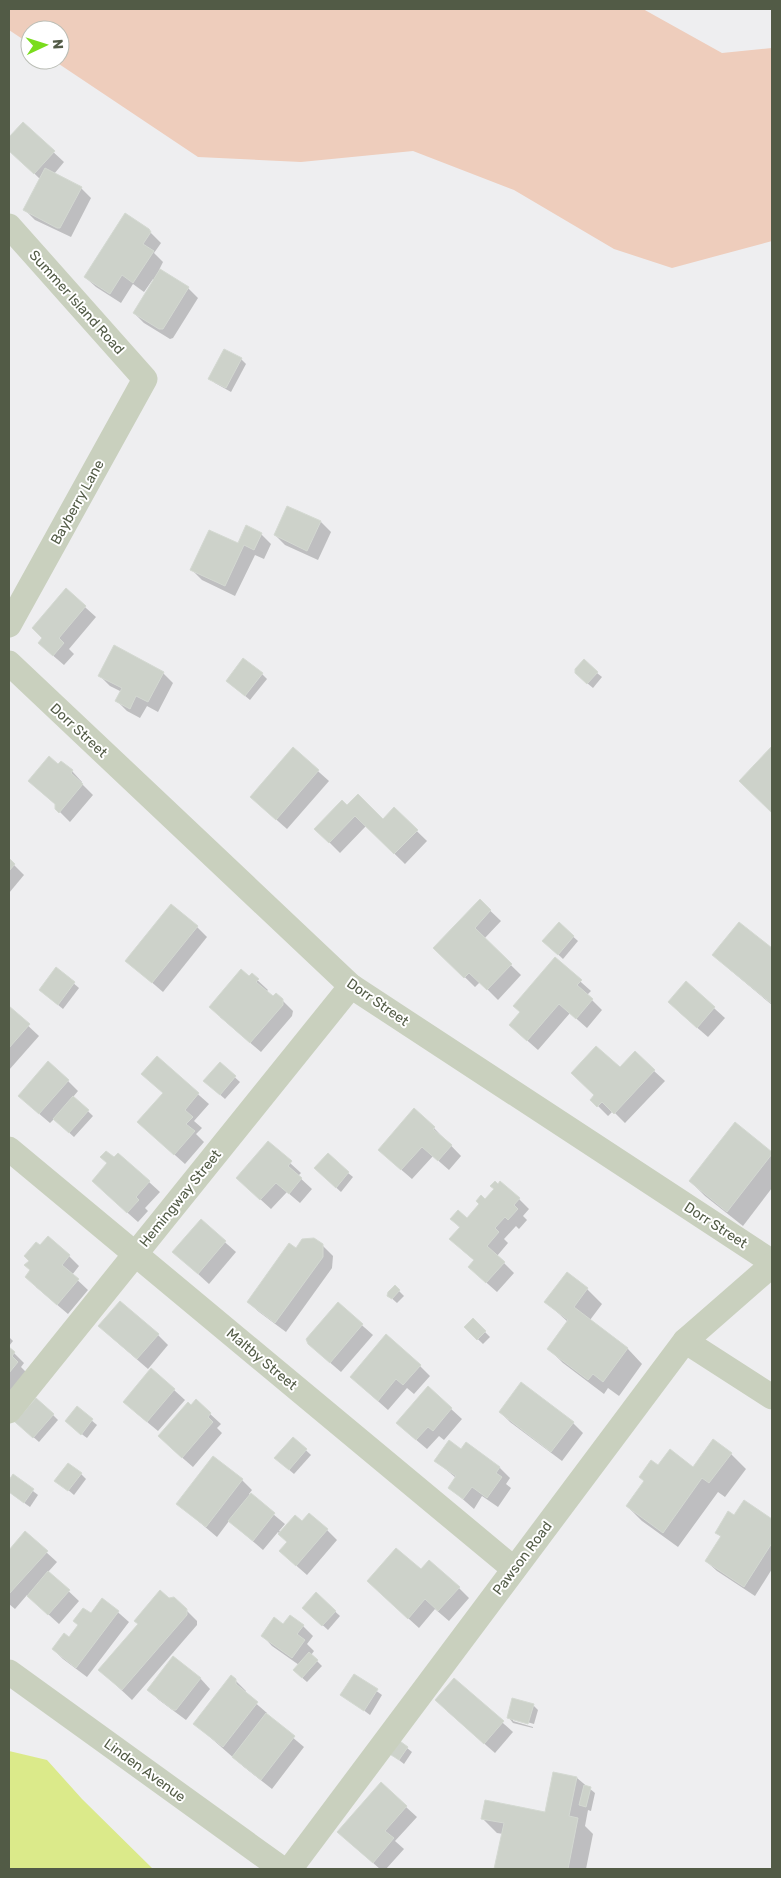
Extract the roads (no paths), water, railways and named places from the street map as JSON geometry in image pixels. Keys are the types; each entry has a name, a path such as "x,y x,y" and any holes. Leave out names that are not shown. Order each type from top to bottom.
{"street":[{"name":"Summer Island Road","path":"9,226 145,379"},
{"name":"Bayberry Lane","path":"9,625 145,379"},
{"name":"Dorr Street","path":"9,663 351,986 772,1263"},
{"name":"Hemingway Street","path":"9,1411 351,986"},
{"name":"Maltby Street","path":"9,1149 514,1569"},
{"name":"Pawson Road","path":"290,1869 685,1341 772,1263"},
{"path":"685,1341 772,1397"},
{"name":"Linden Avenue","path":"9,1672 282,1869"}]}
